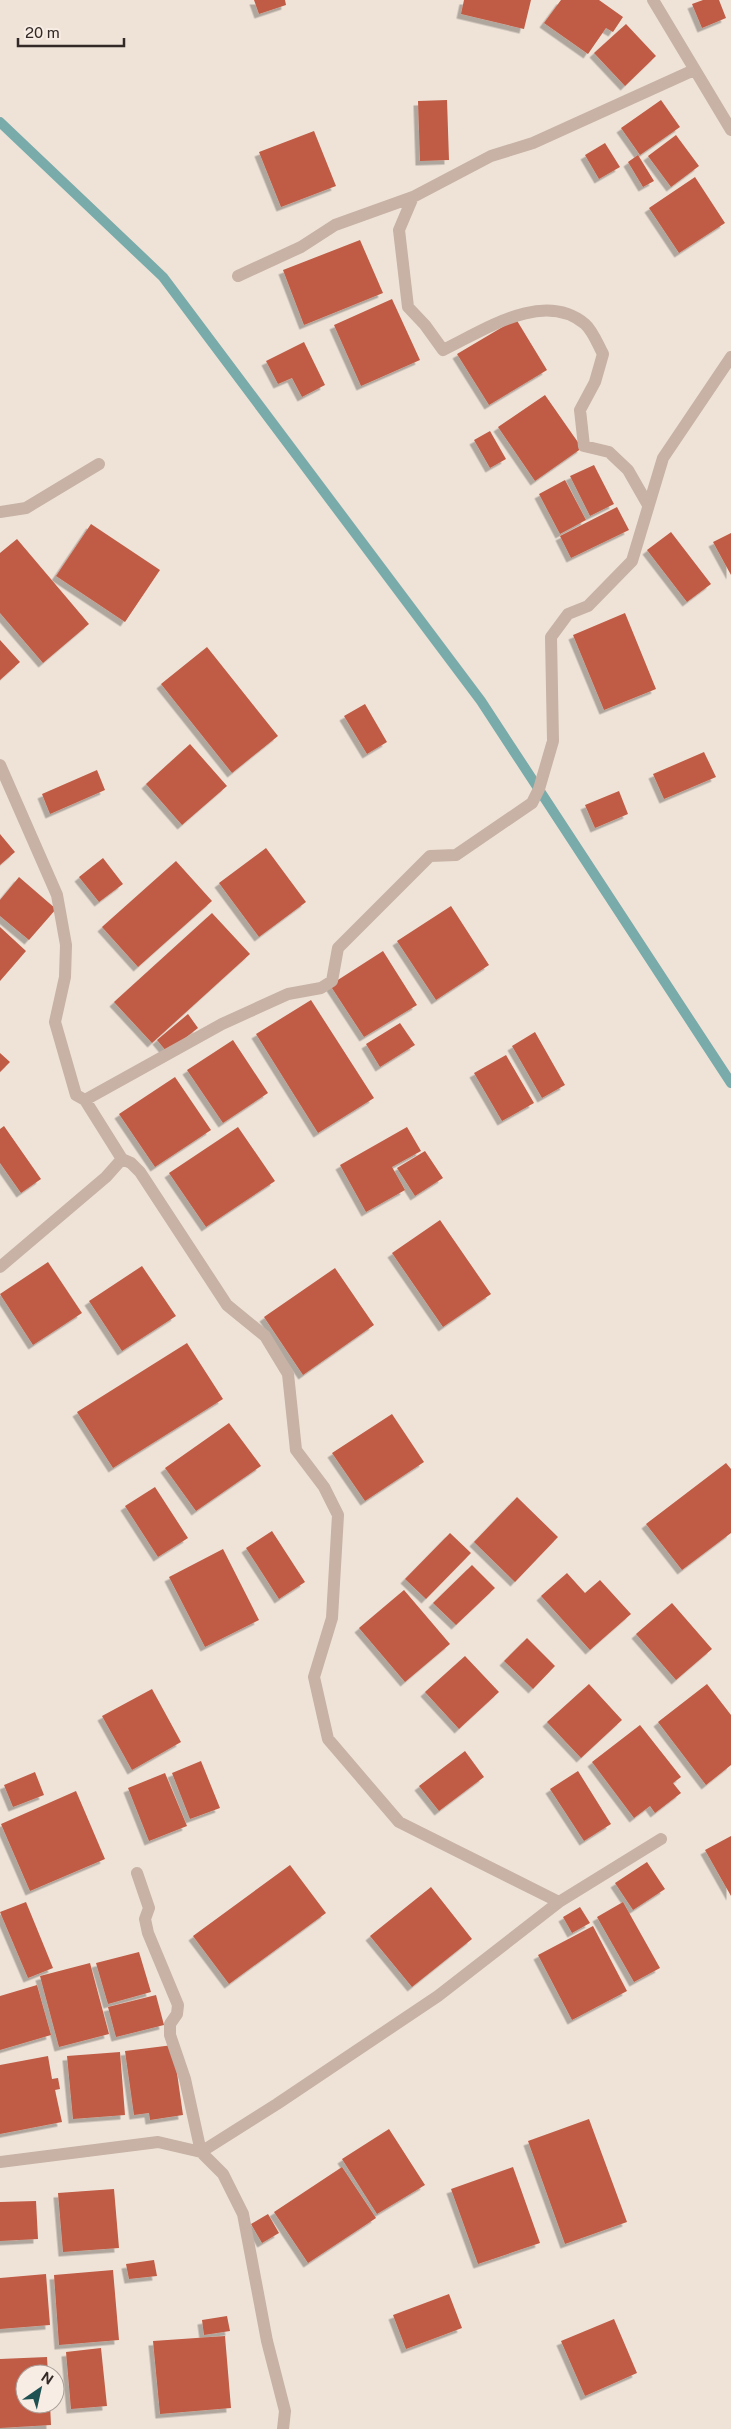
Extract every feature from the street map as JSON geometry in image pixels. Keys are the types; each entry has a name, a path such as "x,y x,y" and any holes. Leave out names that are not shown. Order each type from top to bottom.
{"street":[{"path":"653,0 731,130"},
{"path":"238,276 301,247 335,225 413,197 491,156 533,143 694,70"},
{"path":"413,197 399,230 408,307 425,325 443,350 524,312 561,311 586,325 603,354 595,382 580,410 584,446 609,452 628,470 648,506"},
{"path":"85,1100 222,1024 288,994 321,988 332,981 338,948 430,856 456,855 532,803 539,789 553,741 551,637 568,614 588,606 632,561 662,458 731,357"},
{"path":"0,512 26,508 99,464"},
{"path":"0,766 57,895 66,945 65,977 55,1022 76,1095 85,1100 122,1159 131,1163 140,1172 228,1305 265,1336 288,1374 296,1450 324,1487 338,1515 332,1618 314,1677 328,1739 399,1822 559,1902"},
{"path":"0,1267 106,1177 122,1159"},
{"path":"201,2152 277,2104 438,1996 559,1902 661,1839"},
{"path":"137,1873 149,1908 145,1919 148,1933 178,2005 177,2014 170,2024 170,2035 185,2078 201,2152"},
{"path":"0,2162 158,2142 201,2152 223,2174 243,2214 267,2341 285,2411 283,2429"}],"building":[{"path":"254,0 285,0 286,5 259,14"},
{"path":"464,0 531,0 524,29 461,14"},
{"path":"561,0 599,0 623,17 613,32 606,28 588,54 544,23"},
{"path":"703,0 719,0 726,18 702,28 692,4"},
{"path":"626,24 656,56 625,86 594,53"},
{"path":"447,100 449,160 420,161 418,101"},
{"path":"661,100 680,127 640,155 621,128"},
{"path":"314,131 336,186 281,207 259,152"},
{"path":"676,135 699,166 671,187 648,156"},
{"path":"605,143 620,167 599,179 585,155"},
{"path":"638,155 654,181 643,187 628,162"},
{"path":"695,177 725,223 679,253 649,208"},
{"path":"360,240 383,293 304,325 283,270"},
{"path":"392,299 420,360 361,386 334,325"},
{"path":"516,319 547,370 489,405 457,354"},
{"path":"304,342 325,385 302,397 292,378 278,384 266,361"},
{"path":"545,395 582,448 535,481 498,427"},
{"path":"490,431 506,459 490,468 474,440"},
{"path":"594,465 614,504 590,516 570,476"},
{"path":"565,480 586,520 560,534 539,494"},
{"path":"617,507 629,530 571,558 560,536"},
{"path":"91,524 160,570 125,622 56,576"},
{"path":"671,532 711,584 687,602 647,550"},
{"path":"731,533 731,575 713,542"},
{"path":"17,539 89,624 43,663 0,613 0,553"},
{"path":"625,613 656,689 604,710 573,635"},
{"path":"0,640 20,662 0,680"},
{"path":"207,647 278,736 232,773 161,684"},
{"path":"365,704 387,742 367,754 344,716"},
{"path":"190,744 227,786 182,825 146,784"},
{"path":"704,752 716,777 664,799 653,774"},
{"path":"97,770 105,790 50,814 42,794"},
{"path":"619,791 628,814 595,828 585,805"},
{"path":"0,834 15,852 0,865"},
{"path":"266,848 306,902 259,937 219,883"},
{"path":"103,858 123,884 99,902 79,877"},
{"path":"176,861 212,901 138,967 102,927"},
{"path":"19,877 56,909 29,940 0,916 0,900"},
{"path":"451,906 489,965 436,1000 397,941"},
{"path":"212,913 250,954 152,1043 114,1002"},
{"path":"0,927 26,951 0,981"},
{"path":"383,951 417,1005 364,1037 330,985"},
{"path":"311,1000 374,1098 318,1133 256,1034"},
{"path":"188,1014 198,1028 167,1052 157,1040"},
{"path":"400,1023 415,1045 380,1067 366,1044"},
{"path":"535,1032 565,1085 542,1098 512,1046"},
{"path":"233,1040 268,1093 223,1123 187,1070"},
{"path":"0,1053 10,1062 0,1072"},
{"path":"506,1055 534,1103 502,1121 474,1073"},
{"path":"175,1077 211,1130 155,1167 119,1114"},
{"path":"4,1126 41,1179 21,1193 0,1163 0,1129"},
{"path":"238,1127 275,1181 206,1227 169,1173"},
{"path":"407,1127 421,1151 392,1167 405,1190 366,1212 340,1165"},
{"path":"425,1151 443,1178 415,1196 397,1168"},
{"path":"440,1220 491,1294 443,1327 392,1253"},
{"path":"48,1262 82,1313 33,1345 0,1294"},
{"path":"142,1266 176,1316 122,1351 89,1301"},
{"path":"335,1268 374,1325 303,1375 264,1317"},
{"path":"187,1343 223,1399 113,1468 77,1412"},
{"path":"392,1414 424,1462 365,1501 332,1453"},
{"path":"229,1423 261,1466 196,1511 165,1468"},
{"path":"726,1463 731,1469 731,1533 682,1570 646,1524"},
{"path":"155,1487 188,1538 158,1557 125,1506"},
{"path":"517,1497 558,1537 515,1582 474,1542"},
{"path":"272,1531 305,1582 279,1599 246,1548"},
{"path":"450,1533 471,1553 426,1599 405,1579"},
{"path":"223,1549 259,1620 205,1647 169,1577"},
{"path":"472,1565 495,1588 456,1625 433,1603"},
{"path":"567,1573 585,1593 600,1580 631,1614 590,1650 541,1596"},
{"path":"404,1590 450,1644 405,1682 359,1628"},
{"path":"672,1603 712,1649 676,1680 636,1634"},
{"path":"527,1638 555,1666 533,1689 504,1661"},
{"path":"465,1656 499,1692 459,1729 425,1692"},
{"path":"589,1684 622,1720 581,1758 547,1722"},
{"path":"707,1684 731,1715 731,1765 706,1785 658,1722"},
{"path":"152,1689 181,1742 132,1770 102,1716"},
{"path":"640,1725 681,1777 673,1783 681,1793 655,1813 650,1806 634,1818 592,1762"},
{"path":"465,1751 484,1777 439,1811 419,1786"},
{"path":"201,1761 220,1808 190,1819 172,1773"},
{"path":"578,1771 611,1824 584,1841 550,1789"},
{"path":"35,1772 44,1795 13,1807 4,1785"},
{"path":"165,1773 187,1826 149,1841 128,1788"},
{"path":"76,1791 105,1859 30,1891 1,1824"},
{"path":"731,1836 731,1896 705,1850"},
{"path":"647,1862 665,1889 633,1910 615,1883"},
{"path":"290,1865 326,1913 229,1984 193,1936"},
{"path":"431,1887 472,1939 412,1987 370,1936"},
{"path":"26,1902 53,1968 28,1978 0,1912"},
{"path":"623,1902 660,1968 634,1982 597,1917"},
{"path":"580,1907 590,1923 572,1933 563,1917"},
{"path":"593,1926 627,1991 572,2020 538,1955"},
{"path":"139,1952 151,1992 108,2004 96,1963"},
{"path":"90,1963 109,2034 59,2047 40,1976"},
{"path":"37,1985 51,2035 0,2050 0,1996"},
{"path":"156,1995 164,2025 116,2037 108,2007"},
{"path":"173,2045 183,2115 150,2120 149,2113 134,2115 125,2051"},
{"path":"120,2052 125,2115 73,2119 67,2056"},
{"path":"48,2056 52,2079 58,2078 60,2089 55,2090 62,2122 0,2134 0,2065"},
{"path":"589,2119 627,2222 565,2244 528,2141"},
{"path":"389,2129 425,2185 377,2214 342,2159"},
{"path":"342,2167 376,2218 308,2263 274,2212"},
{"path":"513,2167 540,2243 478,2264 451,2189"},
{"path":"114,2189 119,2248 63,2252 58,2193"},
{"path":"36,2201 38,2239 0,2241 0,2202"},
{"path":"268,2214 279,2233 262,2243 251,2224"},
{"path":"154,2260 157,2276 129,2279 126,2264"},
{"path":"113,2270 119,2340 59,2345 54,2275"},
{"path":"46,2274 50,2325 0,2329 0,2278"},
{"path":"449,2294 462,2328 406,2349 393,2315"},
{"path":"227,2316 230,2331 204,2335 202,2320"},
{"path":"614,2319 637,2373 585,2396 561,2341"},
{"path":"225,2336 231,2408 160,2414 153,2341"},
{"path":"101,2348 107,2406 71,2409 66,2352"},
{"path":"47,2357 47,2364 15,2364 15,2414 50,2414 51,2425 0,2428 0,2359"}],"waterway":[{"path":"0,122 163,277 481,701 731,1083"}]}
